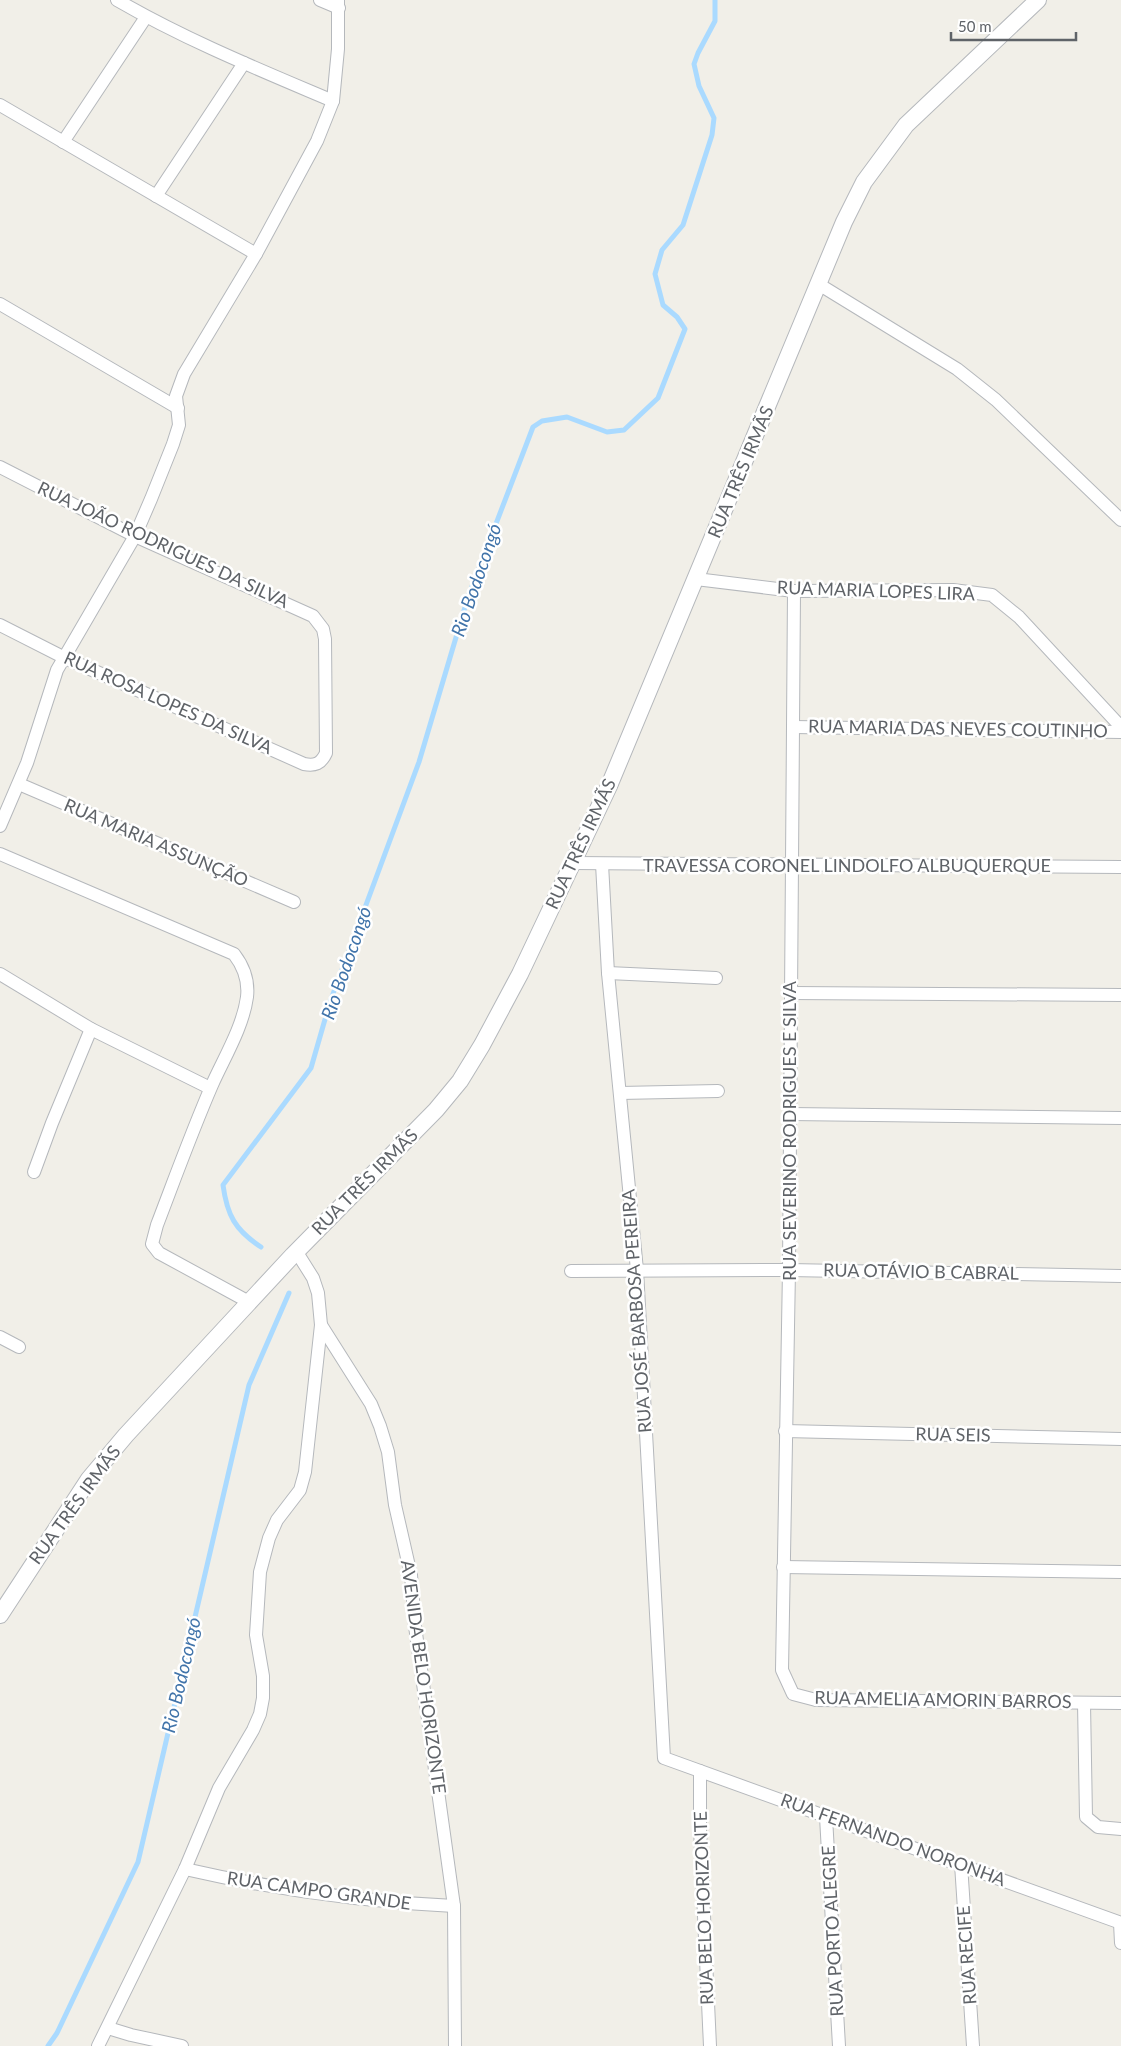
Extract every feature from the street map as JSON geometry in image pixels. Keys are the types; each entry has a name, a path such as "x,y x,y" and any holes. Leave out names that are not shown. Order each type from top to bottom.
{"street":[{"path":"117,0 146,17 244,63 333,101"},
{"path":"0,826 19,784 57,670 135,536 174,444 179,425 176,396 184,374 256,254 301,173 333,101 338,48 338,4 320,0"},
{"name":"RUA TRÊS IRMÃS","path":"0,1615 89,1479 126,1435 294,1253 394,1153 460,1081 520,974 574,863 820,285 844,222 860,190 885,150 933,98 1038,0"},
{"path":"63,142 146,17"},
{"path":"156,196 244,63"},
{"path":"0,105 256,254"},
{"path":"820,285 957,369 973,381 1029,430 1121,520"},
{"path":"0,304 178,408"},
{"name":"RUA JOÃO RODRIGUES DA SILVA","path":"0,467 135,536 313,616 323,629 327,744"},
{"name":"RUA MARIA LOPES LIRA","path":"696,579 794,591 953,590 992,595 1002,601 1019,617 1121,727"},
{"name":"RUA SEVERINO RODRIGUES E SILVA","path":"782,1670 790,1270 794,591"},
{"name":"RUA ROSA LOPES DA SILVA","path":"0,626 64,657 304,764 312,765 319,763 326,753 327,744"},
{"name":"RUA MARIA DAS NEVES COUTINHO","path":"794,727 1121,732"},
{"name":"RUA MARIA ASSUNÇÃO","path":"19,784 294,902"},
{"path":"0,854 234,954 243,966 248,981 247,997 242,1017 210,1088 156,1225 152,1244 159,1253 248,1302"},
{"name":"TRAVESSA CORONEL LINDOLFO ALBUQUERQUE","path":"574,863 1121,868"},
{"name":"RUA JOSÉ BARBOSA PEREIRA","path":"602,864 608,973 637,1270 664,1758"},
{"path":"608,973 716,978"},
{"path":"0,974 91,1030 210,1088"},
{"path":"791,993 1121,995"},
{"path":"34,1172 52,1123 91,1030"},
{"path":"620,1092 718,1091"},
{"path":"790,1114 1121,1118"},
{"path":"98,2046 185,1869 219,1788 253,1730 260,1714 263,1698 263,1676 256,1636 260,1572 268,1538 277,1520 300,1490 305,1472 321,1326 318,1293 313,1278 294,1253"},
{"name":"RUA OTÁVIO B CABRAL","path":"571,1271 790,1270 1121,1276"},
{"name":"AVENIDA BELO HORIZONTE","path":"321,1326 371,1404 388,1452 395,1505 411,1575 416,1626 454,1906 455,2046"},
{"path":"0,1337 18,1347"},
{"name":"RUA SEIS","path":"786,1431 1121,1439"},
{"path":"783,1567 1121,1572"},
{"name":"RUA AMELIA AMORIN BARROS","path":"782,1670 793,1694 816,1700 1121,1703"},
{"path":"1084,1703 1086,1817 1098,1827 1117,1829"},
{"name":"RUA FERNANDO NORONHA","path":"664,1758 1120,1923"},
{"name":"RUA BELO HORIZONTE","path":"700,1771 700,1829 710,2046"},
{"name":"RUA PORTO ALEGRE","path":"826,1817 840,2046"},
{"name":"RUA RECIFE","path":"961,1864 974,2046"},
{"name":"RUA CAMPO GRANDE","path":"185,1869 271,1886 409,1904 454,1906"},
{"path":"1120,1923 1121,1943"},
{"path":"108,2028 131,2036 182,2046"}],"waterway":[{"name":"Rio Bodocongó","path":"261,1247 252,1241 234,1221 227,1205 223,1185 311,1068 330,1002 419,762 468,597 533,427 542,421 567,417 607,432 624,430 658,398 685,329 677,317 663,305 655,274 662,250 683,225 712,135 714,118 699,86 694,64 715,21 715,0"},
{"name":"Rio Bodocongó","path":"48,2046 57,2033 138,1862 249,1385 289,1293"}]}
